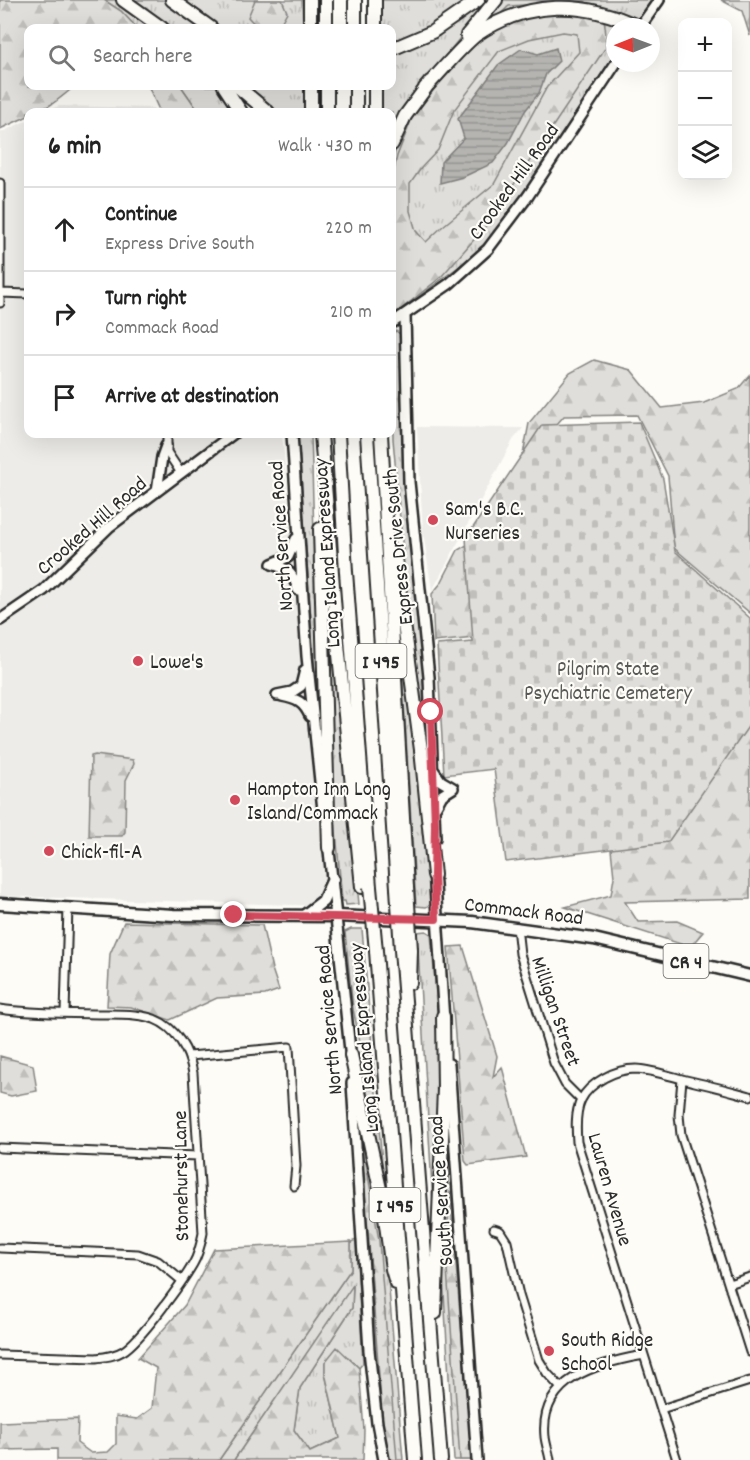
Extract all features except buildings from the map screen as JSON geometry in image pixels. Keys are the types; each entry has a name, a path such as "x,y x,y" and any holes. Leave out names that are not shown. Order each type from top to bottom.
{"highway":[{"path":"123,0 156,24"},
{"path":"172,0 205,24"},
{"path":"310,0 310,24"},
{"path":"326,0 326,24"},
{"path":"355,0 356,24"},
{"path":"375,0 375,24"},
{"path":"396,48 443,26 478,0"},
{"path":"396,135 405,116 425,88 496,0"},
{"path":"425,88 477,33 496,20 527,8 547,4 585,6 620,18"},
{"path":"227,90 238,108"},
{"path":"242,90 263,108"},
{"path":"310,90 311,108"},
{"path":"327,90 327,108"},
{"path":"356,90 356,108"},
{"path":"375,90 375,108"},
{"path":"321,438 335,613 366,887"},
{"name":"Long Island Expressway","path":"338,438 366,887 382,1033 415,1460"},
{"name":"Long Island Expressway","path":"367,438 402,888 408,1032 441,1460"},
{"name":"Express Drive South","path":"381,438 382,470"},
{"path":"323,462 320,524 329,848"},
{"path":"382,470 402,888"},
{"path":"382,470 393,527 434,875"},
{"path":"432,1353 444,1089 443,1016"},
{"path":"351,1055 383,1203 392,1269 403,1303"}],"main road":[{"path":"646,18 659,0"},
{"name":"Crooked Hill Road","path":"396,321 465,271 499,236 610,72"},
{"name":"Express Drive South","path":"405,315 410,495 429,669 434,771 436,919"},
{"name":"Crooked Hill Road","path":"0,620 44,590 100,535 228,438"},
{"name":"North Service Road","path":"292,438 306,656 333,879 351,1055 369,1350 377,1423 384,1460"},
{"path":"157,491 166,446"},
{"path":"298,534 290,555 272,564 292,574 303,612"},
{"path":"306,656 301,686 292,692 277,694 299,700 305,705 314,723"},
{"path":"434,771 441,781 453,788 442,795 435,808"},
{"path":"304,916 323,901 333,879"},
{"name":"Commack Road","path":"0,904 173,915 436,919 517,927 594,939 750,976"},
{"name":"South Service Road","path":"436,919 456,1145 460,1233 477,1460"}],"street":[{"path":"0,183 0,303"},
{"path":"1,293 24,294"},
{"path":"167,438 166,446 170,459 181,473"},
{"path":"65,1013 68,907"},
{"name":"Milligan Street","path":"517,927 520,954 554,1063 565,1084 581,1100"},
{"name":"Stonehurst Lane","path":"0,1009 20,1012 138,1015 155,1020 181,1041 190,1056 194,1073 203,1233 200,1248 193,1263 133,1344 111,1357 0,1355"},
{"path":"190,1056 289,1047 296,1167 294,1186"},
{"path":"581,1100 600,1080 615,1073 634,1069 750,1096"},
{"path":"682,1079 679,1115 681,1135 750,1352"},
{"name":"Lauren Avenue","path":"581,1100 576,1122 577,1142 677,1460"},
{"path":"0,1148 198,1156"},
{"path":"494,1229 500,1231 507,1242 519,1295 539,1360 560,1388"},
{"path":"0,1248 138,1254 158,1261 181,1280"},
{"path":"729,1284 750,1277"},
{"path":"550,1460 545,1437 546,1419 560,1388 579,1373 644,1355"},
{"path":"661,1409 750,1381"}],"shaded area":[{"path":"556,48 559,61 546,74 539,93 525,111 508,143 493,163 463,177 440,183 441,162 464,138 458,119 498,65 521,49 538,54"},
{"path":"59,106 153,108 54,108"},
{"path":"24,122 24,438 282,438 327,906 0,896 0,133"},
{"path":"417,427 523,428 513,440 432,591 423,531"}],"green space":[{"path":"0,0 104,0 121,11 133,24 24,24 24,90 70,90 44,108 24,108 24,118 0,129"},
{"path":"104,0 115,0 152,24 133,24 121,11"},
{"path":"130,0 166,0 184,18 195,24 165,24"},
{"path":"180,0 302,0 303,24 213,24"},
{"path":"255,0 282,0 287,12 280,24 254,24 248,17"},
{"path":"382,0 468,0 440,21 399,42 403,51 445,31 486,0 491,0 408,102 396,127 396,108 382,108 382,90 396,90 396,24 382,24"},
{"path":"503,0 653,0 640,18 606,18 606,68 508,215 486,244 396,313 396,149 401,133 424,92"},
{"path":"721,0 750,0 750,36 742,11"},
{"path":"584,1 592,5 604,20 606,47 486,226 441,277 396,313 397,156 412,118 456,61 487,26 509,6","holes":["563,32 577,34 579,52 547,87 494,184 426,242 416,231 410,211 410,184 438,150 454,110 499,51 529,39"]},
{"path":"150,90 184,90 196,108 158,108"},
{"path":"184,90 222,90 233,108 196,108"},
{"path":"249,90 305,90 306,108 269,108"},
{"path":"396,331 402,339 404,466 429,719 428,736 425,736 408,610 393,439 396,438"},
{"path":"594,360 631,370 662,408 704,403 738,389 750,375 750,613 674,548 668,476 637,415 564,416 521,465 529,423 570,373"},
{"name":"Pilgrim State Psychiatric Cemetery","path":"639,422 663,479 675,551 750,618 750,724 668,842 506,862 494,769 444,775 437,645 473,642 466,538 542,425"},
{"path":"298,438 311,438 319,704 317,705"},
{"path":"472,542 475,638 434,642 432,594 441,583 458,550"},
{"path":"329,623 359,904 346,905 345,901 342,901 332,784"},
{"path":"400,635 425,816 430,905 426,907 416,906"},
{"path":"750,706 750,899 625,902 638,922 677,921 703,932 690,947 565,907 611,895 614,877 606,803"},
{"path":"91,756 133,760 134,764 126,780 125,832 122,836 89,836"},
{"path":"124,922 262,925 279,990 265,995 217,998 170,1020 131,1007 107,1006 110,954"},
{"path":"351,929 362,929 383,1174 353,1009 345,932"},
{"path":"426,931 431,934 440,1041 436,1198 433,1204 417,932"},
{"path":"463,946 497,1056 493,1077 502,1067 526,1157 468,1165 465,1161 448,947"},
{"path":"0,1056 33,1065 37,1091 11,1096 0,1093"},
{"path":"360,1127 363,1128 386,1253 403,1460 389,1460 383,1428"},
{"path":"360,1127 379,1241 397,1460 389,1459 383,1428"},
{"path":"449,1147 472,1460 454,1460 443,1277"},
{"path":"450,1191 472,1460 460,1460 446,1254"},
{"path":"356,1240 363,1363 359,1368 348,1357 325,1362 325,1374 340,1438 310,1452 294,1430 300,1388 352,1308 353,1286 234,1460 219,1460 351,1269 351,1242"},
{"path":"351,1242 351,1269 219,1460 57,1460 57,1449 0,1450 0,1422 78,1419 77,1443 91,1453 108,1452 116,1444 116,1416 137,1419 152,1408 156,1368 138,1358 185,1305 214,1249"},
{"path":"353,1285 352,1308 300,1388 294,1430 310,1452 340,1438 325,1373 325,1362 337,1347 359,1368 364,1430 363,1460 234,1460"}],"place":[{"name":"Sam's B.C. Nurseries","path":"433,520"},
{"name":"Lowe's","path":"138,661"},
{"name":"Hampton Inn Long Island/Commack","path":"235,800"},
{"name":"Chick-fil-A","path":"49,851"},
{"name":"South Ridge School","path":"549,1351"}],"route":[{"path":"234,915 436,919 431,712"}]}
